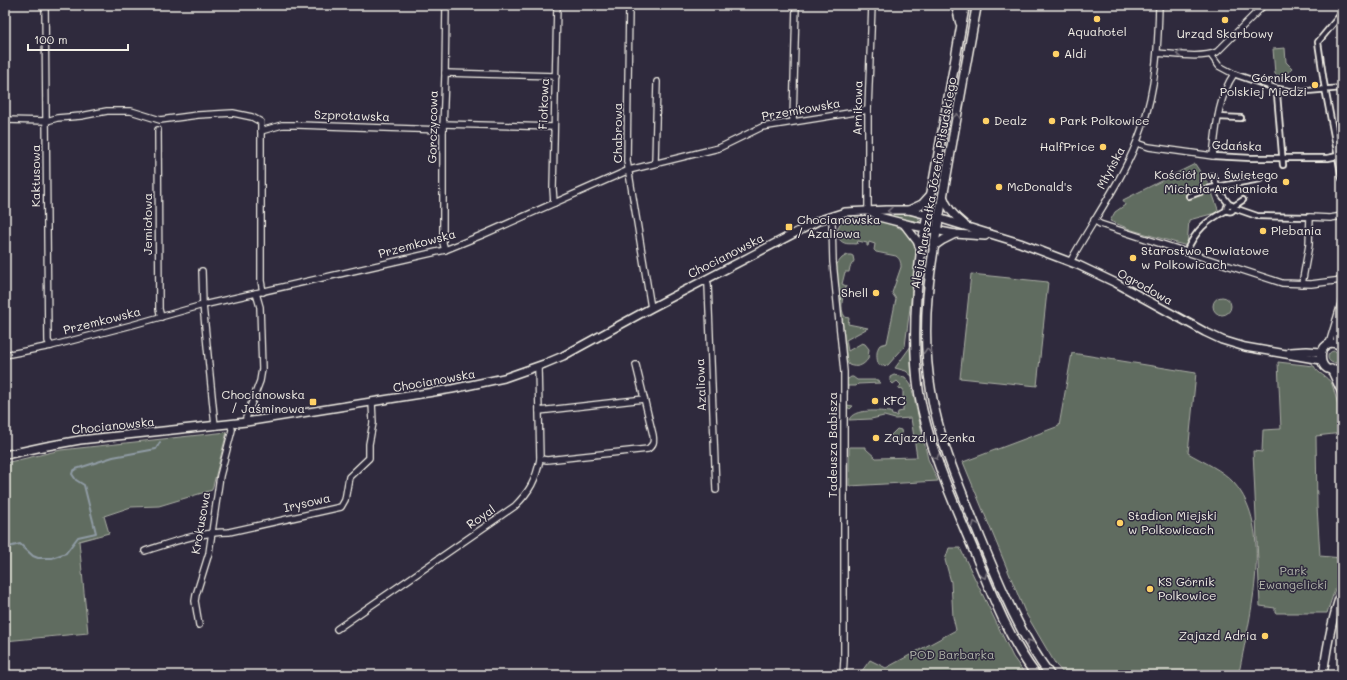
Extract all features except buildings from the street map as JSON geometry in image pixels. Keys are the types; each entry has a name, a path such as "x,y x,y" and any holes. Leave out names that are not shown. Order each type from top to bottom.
{"main road":[{"path":"954,5 958,9 960,29"},
{"name":"Aleja Marszałka Józefa Piłsudskiego","path":"965,5 927,215 916,289 914,333 919,393 940,469 993,597 1008,629 1036,675"},
{"name":"Aleja Marszałka Józefa Piłsudskiego","path":"977,5 933,247 928,283 925,324 926,350 931,389 939,430 951,466 1018,624 1040,662 1050,675"}],"street":[{"name":"Kaktusowa","path":"45,5 48,341 50,346"},
{"name":"Gorczycowa","path":"445,250 443,243 443,127 446,5"},
{"name":"Fiołkowa","path":"554,203 553,189 557,5"},
{"name":"Chabrowa","path":"629,5 627,161 651,308"},
{"path":"793,121 796,5"},
{"name":"Arnikowa","path":"870,212 868,110 872,5"},
{"name":"Młyńska","path":"1070,262 1123,172 1137,143 1146,118 1152,92 1157,53 1159,5"},
{"path":"1157,53 1198,55 1211,54 1220,49 1264,5"},
{"path":"1342,13 1318,42 1325,90 1340,155 1342,178"},
{"path":"1211,54 1219,66 1234,74 1278,89 1295,92 1342,88"},
{"path":"445,73 556,76"},
{"path":"1213,156 1218,117 1224,95 1234,74"},
{"path":"655,163 657,82"},
{"path":"1278,89 1277,94 1283,165"},
{"name":"Przemkowska","path":"5,355 50,346 131,323 161,317 203,305 445,250 629,170 719,148 762,127 868,110"},
{"path":"5,120 47,121 57,118 82,116 107,111 130,111 160,120 191,115 233,113 252,117 261,122 261,281 263,292"},
{"path":"1218,117 1241,118"},
{"name":"Szprotawska","path":"261,131 282,126 298,125 554,127"},
{"name":"Jemiołowa","path":"158,130 159,309 161,317"},
{"name":"Gdańska","path":"1137,143 1149,147 1213,156 1328,158 1340,155"},
{"path":"1213,176 1221,194 1231,207 1257,216 1330,218 1342,216"},
{"path":"1189,196 1219,187 1260,179"},
{"path":"909,210 922,204 932,194"},
{"path":"943,196 946,204 954,216 967,227"},
{"path":"1186,252 1193,237 1202,226 1243,200"},
{"path":"831,216 851,212 909,210 938,218"},
{"path":"870,212 879,217 926,228"},
{"name":"Chocianowska","path":"5,455 80,440 246,422 481,384 504,378 538,367 563,356 706,279 831,216"},
{"name":"Tadeusza Babisza","path":"831,216 832,262 844,363 843,675"},
{"path":"1302,284 1309,245 1310,217"},
{"name":"Ogrodowa","path":"938,218 1020,243 1070,262 1116,283 1222,340 1250,348 1321,356"},
{"path":"1094,220 1100,224 1282,283 1302,284 1342,280"},
{"path":"904,224 917,241 921,250"},
{"name":"Ogrodowa","path":"926,228 955,234 998,236"},
{"path":"933,247 955,234"},
{"path":"202,271 203,305 215,426"},
{"name":"Azaliowa","path":"706,279 708,284 716,490"},
{"path":"246,422 246,418 260,381 262,369 260,307 256,293"},
{"path":"1342,300 1329,344 1323,349 1321,356 1324,366 1331,369 1341,367 1342,379"},
{"path":"1329,344 1340,346 1336,319"},
{"path":"540,459 547,460 648,448 652,446 654,441 636,365"},
{"name":"Royal","path":"337,629 515,506 528,492 537,473 540,459 538,367"},
{"path":"1331,369 1342,393"},
{"path":"539,411 644,399"},
{"name":"Irysowa","path":"212,532 229,532 341,507 345,500 349,477 369,458 369,444 373,423 372,402"},
{"name":"Krokusowa","path":"199,625 196,595 209,553 220,476 232,430 231,424"},
{"path":"146,551 198,534 212,532"},
{"path":"1323,675 1336,607 1342,590"}],"green space":[{"path":"1285,48 1286,62 1292,68 1282,79 1275,74 1273,49"},
{"path":"1195,164 1210,187 1219,212 1189,220 1187,246 1132,230 1110,221 1115,212 1125,205 1123,200"},
{"path":"892,214 914,215 921,220 919,222 892,216"},
{"path":"846,217 878,221 901,229 910,237 917,254 905,346 888,365 879,365 877,360 877,352 880,345 887,343 896,299 892,293 901,267 900,262 896,256 876,252 874,250 875,244 869,242 867,246 867,243 858,241 857,244 847,244 840,241 837,235 838,229"},
{"path":"847,255 853,256 854,261 849,272 845,272 842,284 846,286 842,302 842,310 845,317 849,318 848,324 868,328 846,340 848,351 862,343 869,349 868,359 862,365 857,366 849,365 847,362 836,265"},
{"path":"971,274 1048,282 1037,386 960,378"},
{"path":"1218,297 1226,297 1231,302 1229,313 1226,315 1218,315 1213,310 1213,302"},
{"path":"911,346 913,377 906,371 895,368"},
{"path":"1336,351 1339,352 1339,362 1332,363 1329,362 1328,355 1329,352"},
{"name":"Stadion Miejski w Polkowicach","path":"1072,353 1196,373 1188,453 1219,470 1234,483 1246,502 1253,523 1256,547 1256,572 1249,623 1240,668 1236,675 1065,675 1056,665 1025,612 963,462 1059,426"},
{"name":"Park Ewangelicki","path":"1278,362 1314,366 1332,384 1342,418 1342,433 1316,436 1317,506 1320,556 1342,558 1342,574 1327,613 1275,613 1275,608 1260,606 1253,451 1262,452 1263,430 1281,429"},
{"path":"894,375 905,377 911,385 928,459 938,481 849,486 849,447 866,447 866,449 876,458 917,457 911,418 895,419 884,416 871,419 849,420 856,414 867,411 891,412 892,415 897,416 898,412 903,411 903,389 898,388 901,385 897,381 893,384 890,381 890,377"},
{"path":"851,377 857,380 879,380 880,383 848,386 847,405 853,406 850,409 847,407 846,382"},
{"path":"897,429 901,430 903,441 890,442 888,438"},
{"path":"227,432 212,490 159,506 131,507 104,516 109,533 79,541 88,633 5,641 5,463 61,450"},
{"name":"POD Barbarka","path":"949,548 960,548 1013,657 1026,675 859,675 870,660 886,668 956,630 953,617 951,582 945,560"}],"waterway":[{"path":"5,548 20,544 33,556 38,558 52,558 66,553 78,537 96,533 84,485 76,480 72,474 73,471 113,457 156,449 160,442"}],"place":[{"name":"Aquahotel","path":"1097,19"},
{"name":"Urząd Skarbowy","path":"1225,20"},
{"name":"Aldi","path":"1056,54"},
{"name":"Górnikom Polskiej Miedzi","path":"1315,85"},
{"name":"Dealz","path":"986,121"},
{"name":"Park Polkowice","path":"1052,121"},
{"name":"HalfPrice","path":"1103,147"},
{"name":"Kościół pw. Świętego Michała Archanioła","path":"1286,182"},
{"name":"McDonald's","path":"999,187"},
{"name":"Chocianowska / Azaliowa","path":"789,227"},
{"name":"Plebania","path":"1263,231"},
{"name":"Starostwo Powiatowe w Polkowicach","path":"1133,258"},
{"name":"Shell","path":"876,293"},
{"name":"KFC","path":"875,401"},
{"name":"Chocianowska / Jaśminowa","path":"313,402"},
{"name":"Zajazd u Zenka","path":"876,438"},
{"name":"Stadion Miejski w Polkowicach","path":"1120,523"},
{"name":"KS Górnik Polkowice","path":"1150,589"},
{"name":"Zajazd Adria","path":"1265,636"}]}
